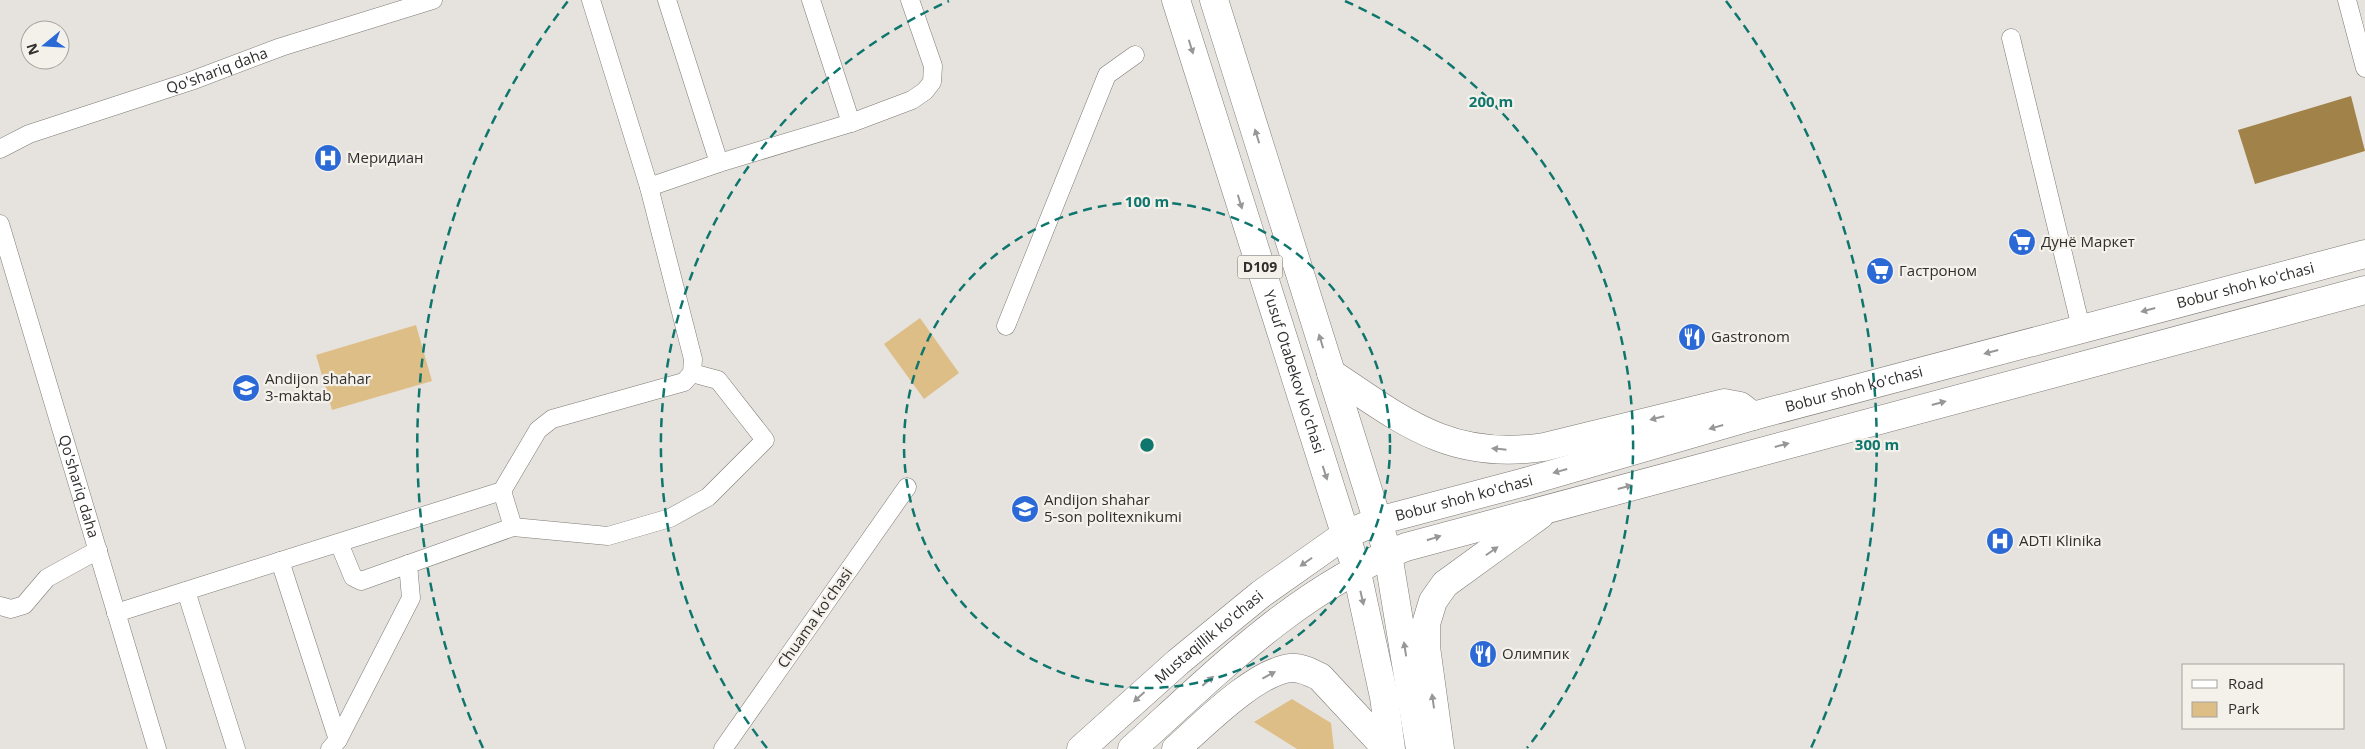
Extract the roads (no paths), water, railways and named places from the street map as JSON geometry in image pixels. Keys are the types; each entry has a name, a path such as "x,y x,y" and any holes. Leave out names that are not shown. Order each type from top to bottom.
{"main road":[{"name":"Yusuf Otabekov ko'chasi","path":"1176,0 1356,568 1384,697 1389,749"},
{"name":"D109","path":"1214,0 1388,554"},
{"name":"Bobur shoh ko'chasi","path":"1346,534 1378,520 1534,479 1753,416 2365,254"},
{"name":"Bobur shoh ko'chasi","path":"1356,568 1388,554 1456,532 2365,290"},
{"path":"1332,373 1425,433 1471,446 1507,450 1544,447 1724,403 1740,406 1753,416"},
{"path":"1440,749 1426,647 1426,624 1433,601 1445,584 1551,507"},
{"name":"Mustaqillik ko'chasi","path":"1081,749 1178,662 1246,606 1346,534"},
{"path":"1388,554 1420,749"},
{"path":"1132,749 1297,606 1356,568"},
{"path":"1176,749 1248,688 1271,673 1293,668 1307,670 1320,677 1389,749"}],"street":[{"name":"Qo'shariq daha","path":"1,143 191,81 281,47 433,0"},
{"path":"116,613 502,491 538,430 552,419 684,382 692,373 693,359 649,187 591,0"},
{"path":"667,0 719,163"},
{"path":"811,0 851,123"},
{"path":"649,187 719,163 851,123 912,100 925,92 932,82 933,66 910,0"},
{"path":"2347,0 2365,68"},
{"path":"2011,38 2081,328"},
{"path":"1006,326 1108,76 1135,54"},
{"name":"Qo'shariq daha","path":"0,224 157,749"},
{"path":"339,542 353,577 361,581 513,527 608,536 670,518 708,497 765,440 718,380 692,373"},
{"name":"Chuama koʻchasi","path":"723,749 907,487"},
{"path":"502,491 513,527"},
{"path":"0,606 11,609 24,605 47,578 98,550"},
{"path":"280,561 334,745"},
{"path":"334,745 411,598 408,564"},
{"path":"186,591 236,749"}],"place":[{"name":"Меридиан","path":"328,158"},
{"name":"Дунё Маркет","path":"2022,242"},
{"name":"Гастроном","path":"1880,271"},
{"name":"Gastronom","path":"1692,337"},
{"name":"Andijon shahar 3-maktab","path":"246,388"},
{"name":"Andijon shahar 5-son politexnikumi","path":"1025,509"},
{"name":"ADTI Klinika","path":"2000,541"},
{"name":"Олимпик","path":"1483,654"}]}
